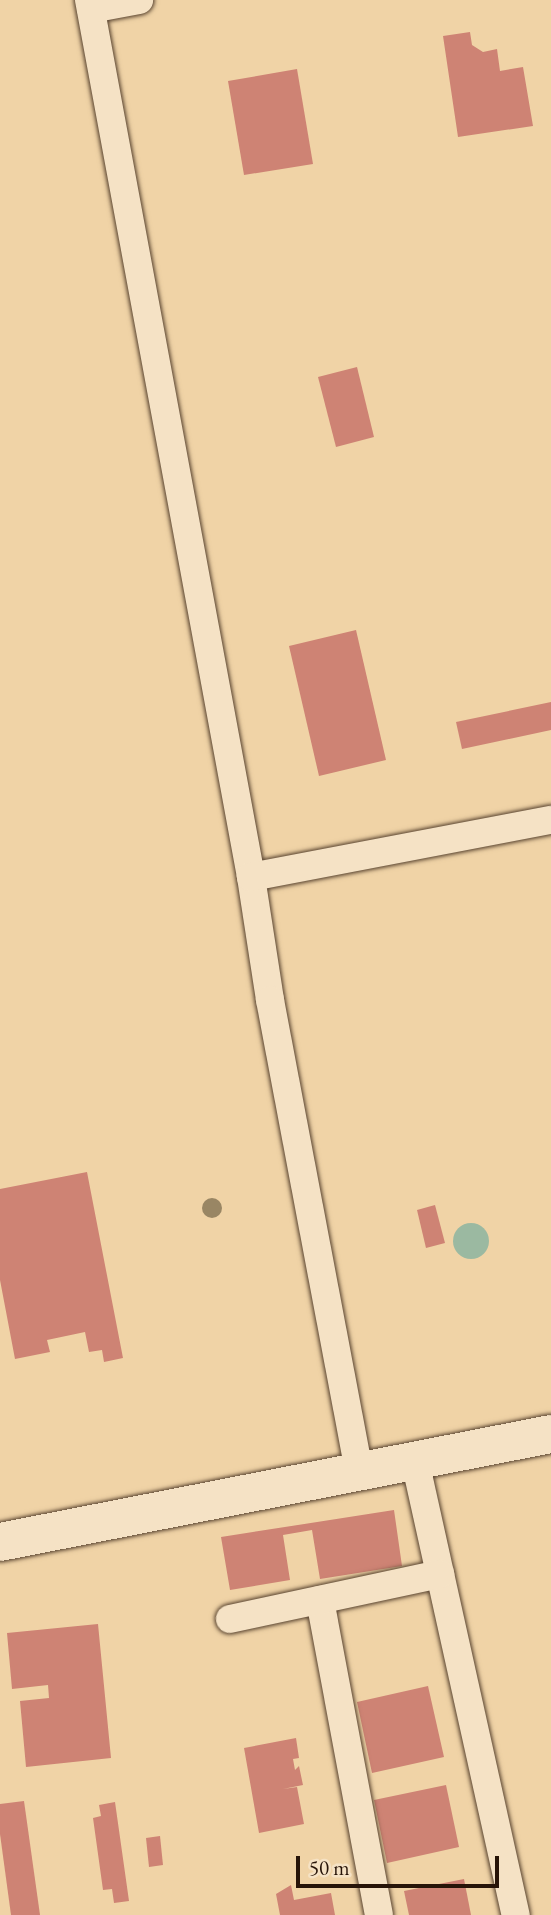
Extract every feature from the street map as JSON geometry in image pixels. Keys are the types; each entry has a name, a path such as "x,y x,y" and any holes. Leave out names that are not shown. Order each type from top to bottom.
{"street":[{"path":"139,0 90,5 251,877 270,1000 359,1472"},
{"path":"251,877 551,820"},
{"path":"0,1542 551,1434"},
{"path":"415,1461 516,1915"},
{"path":"230,1619 440,1574"},
{"path":"320,1600 379,1915"}],"shaded area":[{"path":"471,1223 484,1228 489,1241 484,1254 471,1259 458,1254 453,1241 458,1228"}],"building":[{"path":"470,32 472,45 483,52 497,49 500,71 523,67 533,126 458,137 443,36"},
{"path":"297,69 313,164 244,175 228,81"},
{"path":"357,367 374,437 336,447 318,377"},
{"path":"356,630 386,760 319,776 289,646"},
{"path":"551,702 551,730 462,749 456,722"},
{"path":"87,1172 123,1358 104,1362 102,1350 89,1352 85,1332 47,1340 50,1352 15,1359 0,1280 0,1189"},
{"path":"435,1205 445,1243 426,1248 417,1210"},
{"path":"394,1510 402,1566 320,1579 312,1530 283,1535 290,1580 230,1590 221,1537"},
{"path":"98,1624 111,1758 26,1767 20,1701 49,1698 48,1685 12,1689 7,1633"},
{"path":"428,1686 444,1757 372,1773 357,1702"},
{"path":"296,1738 299,1758 293,1759 295,1770 299,1766 303,1785 283,1789 297,1787 304,1824 259,1833 244,1748"},
{"path":"446,1785 459,1847 387,1863 374,1800"},
{"path":"24,1801 40,1915 11,1915 0,1834 0,1804"},
{"path":"115,1802 129,1901 114,1903 112,1889 103,1890 93,1818 101,1816 99,1805"},
{"path":"160,1836 163,1865 149,1867 146,1838"},
{"path":"464,1879 471,1915 409,1915 404,1891"},
{"path":"291,1885 294,1900 331,1893 335,1915 280,1915 276,1894"}]}
